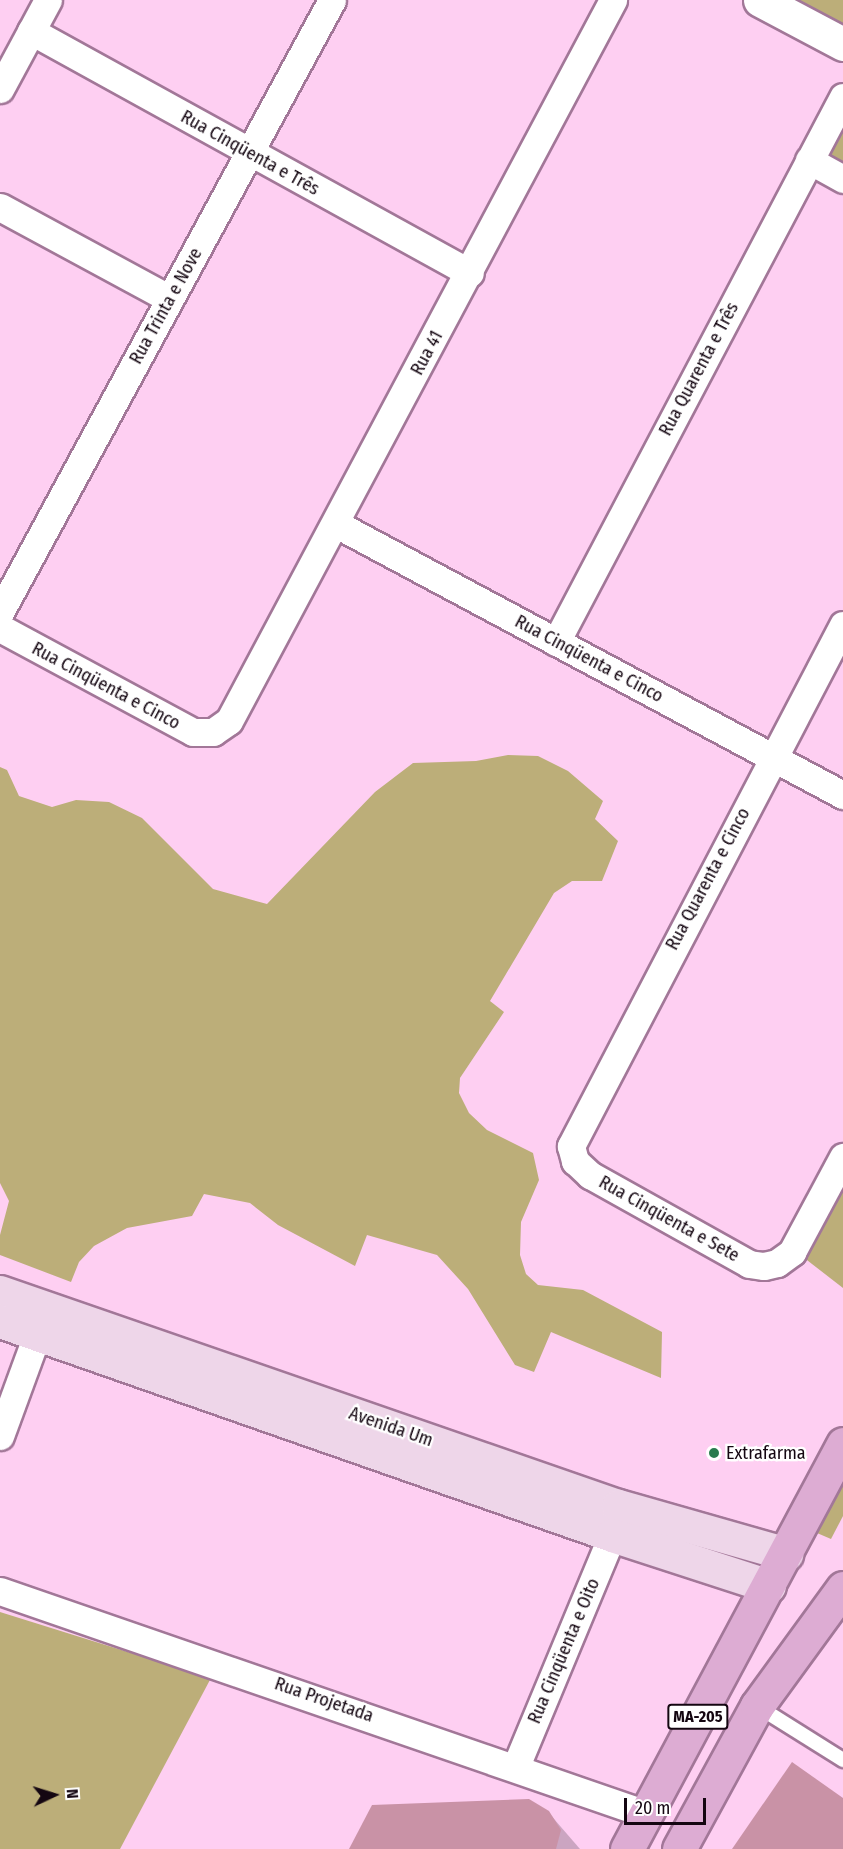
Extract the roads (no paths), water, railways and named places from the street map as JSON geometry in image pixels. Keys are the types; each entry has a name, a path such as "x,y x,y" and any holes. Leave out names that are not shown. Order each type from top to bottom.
{"main road":[{"name":"Avenida Um","path":"0,1292 42,1321 612,1535 769,1586"},
{"name":"Avenida Um","path":"0,1321 42,1321 618,1506 786,1554"},
{"name":"MA-205","path":"627,1849 843,1444"},
{"name":"MA-205","path":"679,1849 757,1706 843,1588"}],"street":[{"path":"0,89 48,0"},
{"name":"Rua Trinta e Nove","path":"0,612 332,0"},
{"name":"Rua 41","path":"239,705 613,0"},
{"path":"760,0 843,44"},
{"name":"Rua Cinqüenta e Três","path":"31,32 470,273"},
{"name":"Rua Quarenta e Três","path":"556,642 843,97"},
{"path":"809,160 843,179"},
{"path":"0,207 170,299"},
{"name":"Rua Cinqüenta e Cinco","path":"336,524 843,795"},
{"name":"Rua Quarenta e Cinco","path":"575,1133 843,626"},
{"name":"Rua Cinqüenta e Cinco","path":"0,628 194,732 213,732 230,721 239,705"},
{"name":"Rua Cinqüenta e Sete","path":"575,1133 571,1146 575,1161 590,1175 749,1264 777,1263 792,1252 843,1157"},
{"path":"0,1436 42,1321"},
{"name":"Rua Cinqüenta e Oito","path":"516,1766 612,1535"},
{"name":"Rua Projetada","path":"0,1591 516,1766 646,1814"}],"lane":[{"path":"757,1706 843,1760"}],"place":[{"name":"Extrafarma","path":"714,1453"}]}
